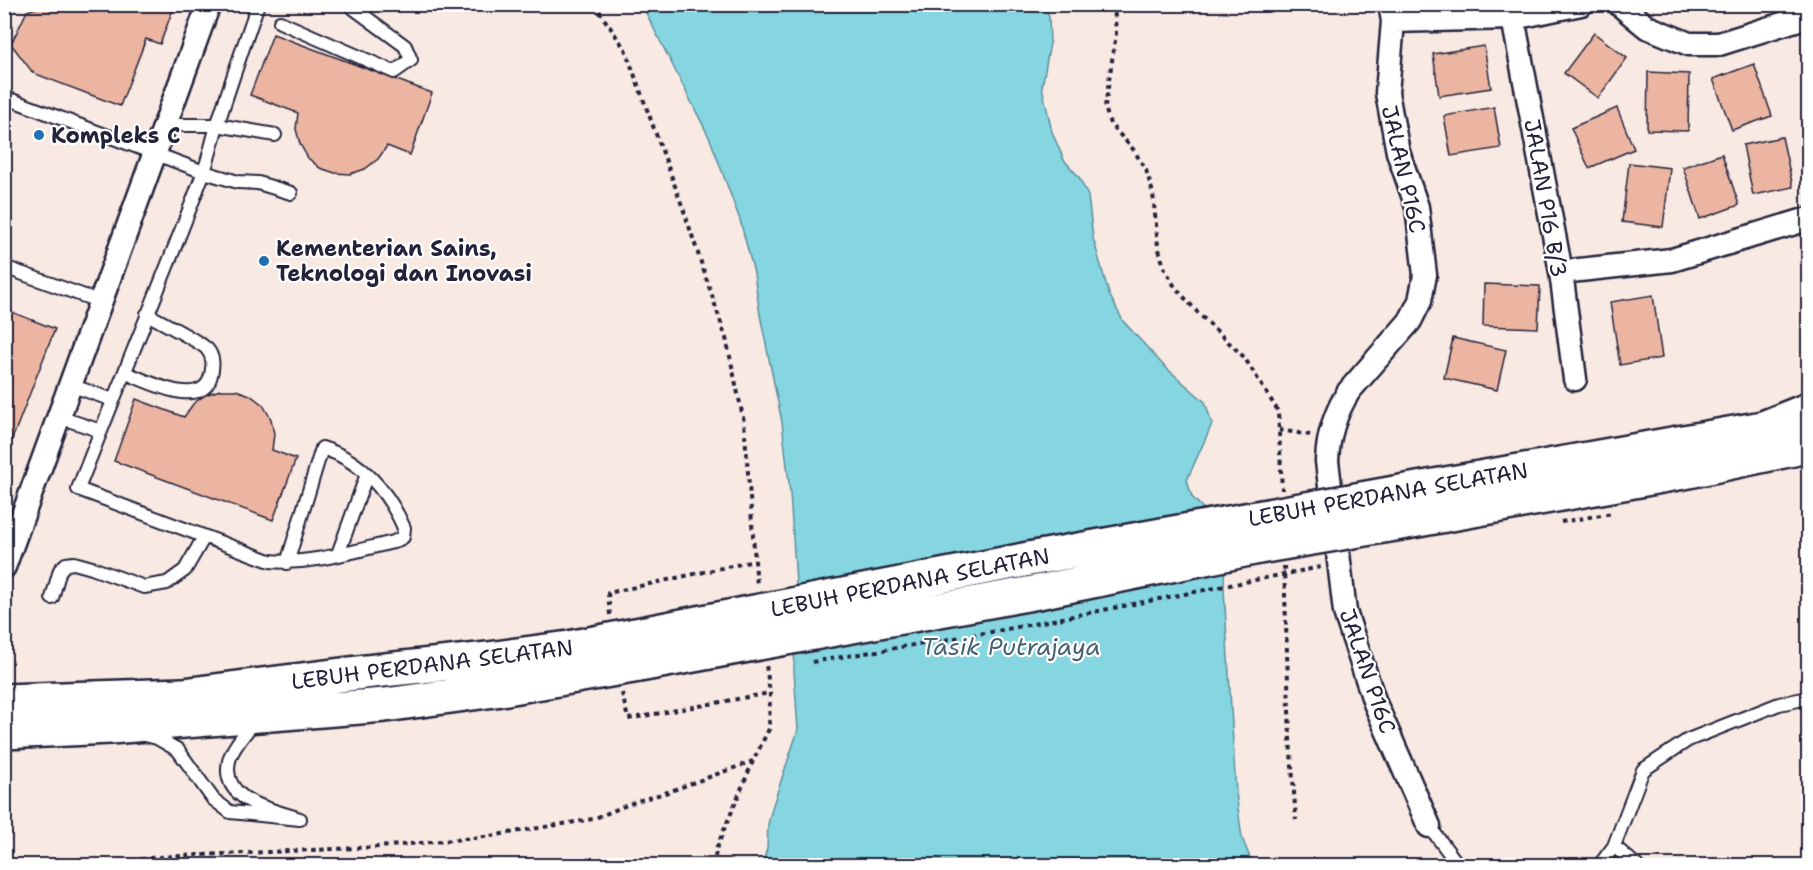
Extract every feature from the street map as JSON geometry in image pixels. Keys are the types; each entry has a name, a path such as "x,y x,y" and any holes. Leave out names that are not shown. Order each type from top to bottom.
{"main road":[{"name":"LEBUH PERDANA SELATAN","path":"1398,508 1763,428 1809,410"},
{"name":"LEBUH PERDANA SELATAN","path":"4,732 258,716 385,705 495,690 627,666 1029,559 1689,471 1809,444"},
{"name":"LEBUH PERDANA SELATAN","path":"4,701 183,695 569,648 627,666"}],"street":[{"path":"5,566 209,4"},
{"path":"1392,13 1513,18 1581,4"},
{"path":"1619,4 1647,27 1689,44 1719,44 1809,16"},
{"name":"JALAN P16C","path":"1392,13 1387,93 1398,152 1417,207 1425,275 1423,289 1410,321 1341,404 1328,441 1327,461 1346,612 1375,703 1429,826"},
{"name":"JALAN P16 B/3","path":"1513,18 1561,272 1575,379"},
{"path":"1561,272 1672,260 1809,219"}],"lane":[{"path":"258,4 217,125 204,172 78,489 270,561 287,563 394,542 403,537 404,528 376,482 350,460 321,448 287,563"},
{"path":"280,22 394,72 411,60 405,46 348,4"},
{"path":"4,97 204,172 238,182 258,183 291,193"},
{"path":"165,125 217,125 275,135"},
{"path":"4,267 101,302"},
{"path":"126,373 181,392 198,392 210,382 214,364 207,348 147,314"},
{"path":"70,385 113,400"},
{"path":"59,417 101,431"},
{"path":"338,554 367,474"},
{"path":"52,598 60,570 66,564 74,563 92,568 144,588 167,583 185,570 204,537"},
{"path":"1599,866 1614,846 1643,770 1688,740 1779,704 1809,698"},
{"path":"110,727 157,738 178,750 213,799 230,812 300,819 243,799 233,789 228,776 229,760 236,745 258,716"},
{"path":"1429,826 1459,866"},
{"path":"1614,846 1636,866"}],"path":[{"path":"594,4 626,49 683,208 726,338 744,422 758,593"},
{"path":"1114,4 1116,34 1105,107 1110,124 1133,149 1146,170 1153,194 1158,246 1164,267 1175,287 1199,314 1244,357 1278,411 1282,492"},
{"path":"1279,430 1299,432 1328,441"},
{"path":"1558,523 1616,512"},
{"path":"1284,558 1290,739 1296,820"},
{"path":"754,561 608,593 627,666 628,719 770,693"},
{"path":"801,663 996,631 1339,563"},
{"path":"714,866 716,849 769,729 770,693 765,658"},
{"path":"756,671 778,667"},
{"path":"96,866 157,857 309,851 484,837 593,819 637,801 753,761"}],"water":[{"name":"Tasik Putrajaya","path":"642,5 1045,5 1049,17 1050,43 1042,87 1052,132 1064,160 1079,177 1088,196 1093,238 1109,294 1123,321 1163,365 1205,402 1212,424 1187,480 1192,497 1225,531 1224,589 1236,793 1242,838 1253,865 762,865 767,849 768,824 773,805 798,730 794,671 796,583 790,493 782,422 760,315 754,273 740,220 710,139"}],"building":[{"path":"48,4 175,4 160,44 146,39 120,106 33,73 11,44 27,11"},
{"path":"1594,33 1627,58 1598,98 1564,73"},
{"path":"273,34 432,93 410,155 387,146 378,159 365,169 350,174 335,173 320,168 308,158 300,144 296,129 298,113 250,95"},
{"path":"1484,46 1491,88 1439,96 1433,54"},
{"path":"1754,64 1772,116 1732,130 1713,79"},
{"path":"1648,72 1689,74 1688,131 1647,130"},
{"path":"1494,107 1501,148 1451,156 1444,116"},
{"path":"1617,108 1634,149 1589,168 1571,128"},
{"path":"1782,137 1793,187 1753,195 1743,145"},
{"path":"1722,154 1739,205 1700,219 1683,167"},
{"path":"1629,163 1670,168 1663,227 1622,222"},
{"path":"1484,284 1540,286 1538,328 1483,326"},
{"path":"1653,295 1662,358 1620,365 1610,302"},
{"path":"4,309 55,329 4,460"},
{"path":"1453,338 1506,350 1497,390 1444,378"},
{"path":"220,390 236,390 250,395 263,405 271,419 274,434 272,450 296,459 273,520 114,461 136,399 184,417 193,404 205,395"}],"place":[{"name":"Kompleks C","path":"39,135"},
{"name":"Kementerian Sains, Teknologi dan Inovasi","path":"264,261"}]}
